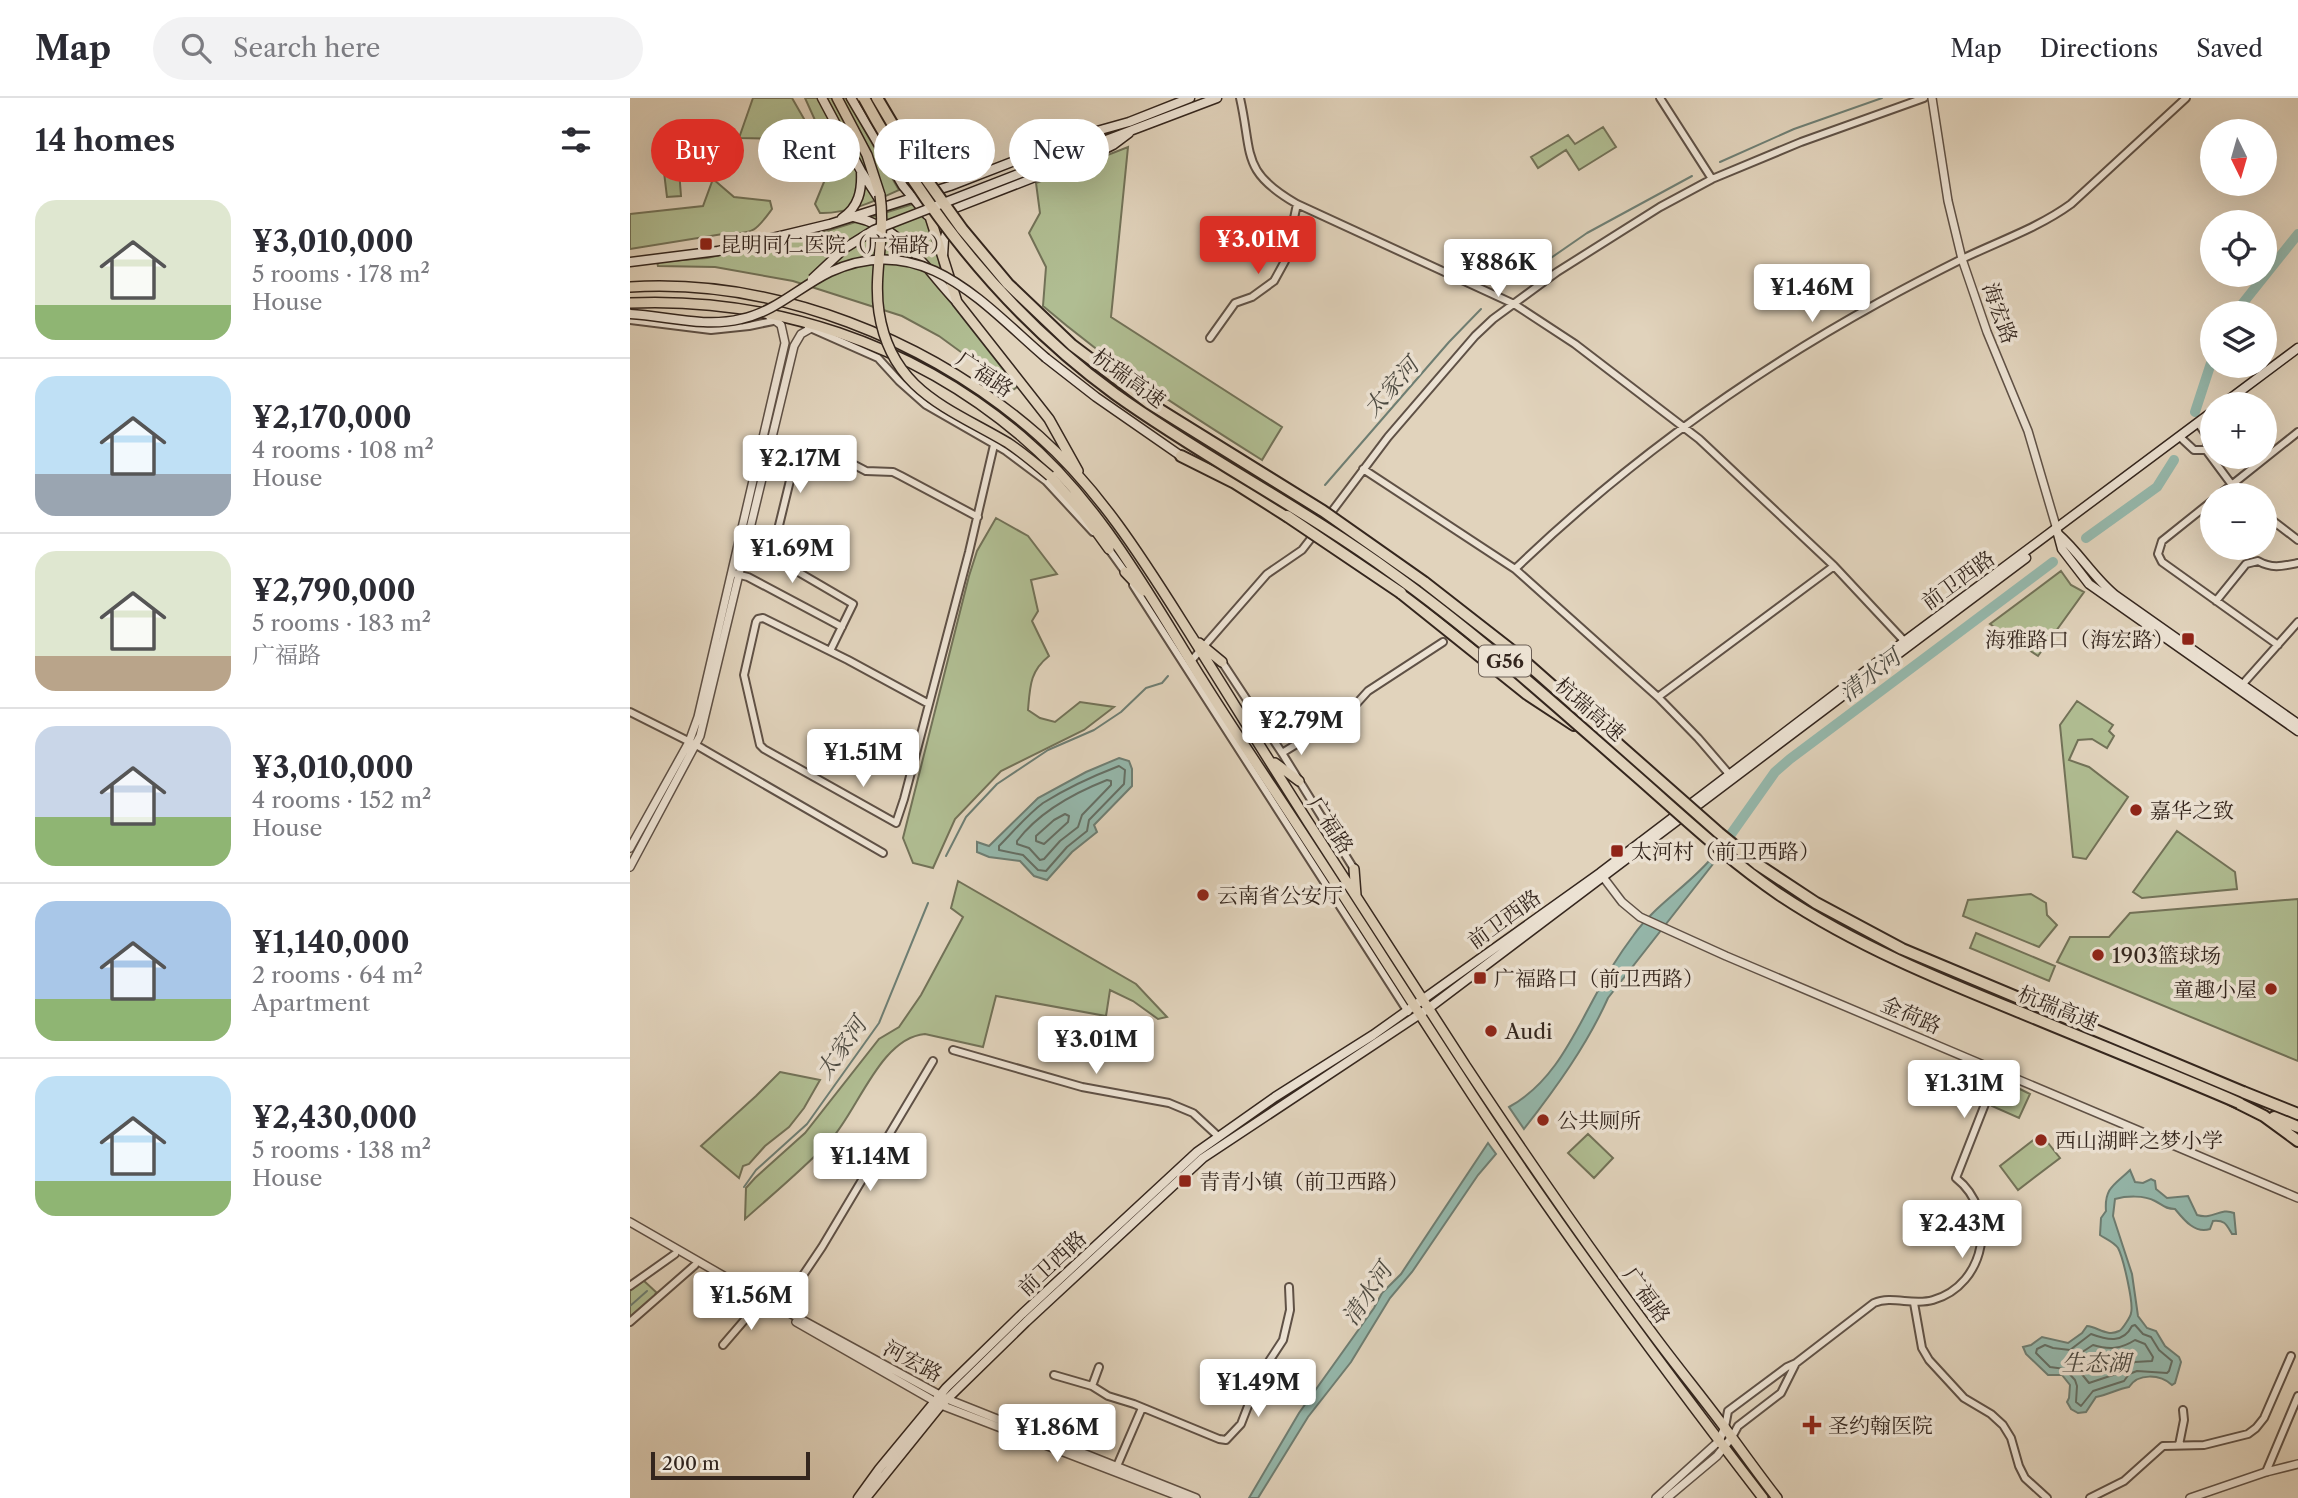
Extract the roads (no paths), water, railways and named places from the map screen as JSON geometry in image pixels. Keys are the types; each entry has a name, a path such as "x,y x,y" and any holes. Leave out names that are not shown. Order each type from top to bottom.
{"highway":[{"name":"杭瑞高速","path":"866,98 901,163 943,225 999,292 1056,347 1098,382 1142,413 1317,521 1394,574 1507,662 1737,863 1783,897 1830,925 1935,978 2238,1099 2298,1114"},
{"name":"杭瑞高速","path":"877,98 919,169 968,237 1022,299 1072,345 1143,398 1323,511 1424,582 1515,653 1763,869 1836,915 1902,949 2298,1127"},
{"path":"1181,456 1235,483 1387,583 1464,641 1533,699 1596,741"},
{"path":"2238,1099 2298,1141"}],"main road":[{"path":"822,98 861,171 884,206"},
{"path":"837,98 871,164 880,195 882,228 877,302 884,336 894,358 910,380 930,398 1013,447 1050,476 1083,513 1109,549"},
{"path":"851,98 889,165 930,218"},
{"path":"866,98 923,194 957,302"},
{"path":"630,262 718,251 836,222 950,187 1096,130 1129,122 1189,98"},
{"path":"799,290 838,253 868,233 1217,98"},
{"path":"930,218 1099,152 1129,133"},
{"path":"836,222 849,213 859,197 861,171"},
{"path":"943,259 948,228 957,212 968,203"},
{"path":"852,216 873,223 903,240 923,260 1049,419 1081,478"},
{"path":"630,314 702,323 733,321 766,311 828,273 855,264 884,260 915,263 941,273 968,290 1046,358 1096,397 1181,456"},
{"name":"广福路","path":"630,287 668,286 729,290 759,296 855,325 893,340 974,385 1034,432 1081,478 1121,528 1192,637 1202,648 1356,896 1415,1005"},
{"name":"广福路","path":"630,303 668,302 727,306 796,320 889,351 968,394 1019,434 1055,468 1088,507 1132,567 1204,683 1456,1070 1557,1219 1763,1498"},
{"path":"2239,392 2298,348"},
{"path":"2247,392 2298,354"},
{"name":"前卫西路","path":"858,1498 940,1400 1022,1314 1197,1152 1275,1097 1373,1035 1600,873 1729,774 2200,425"},
{"name":"海宏路","path":"2057,531 2101,584 2298,731"},
{"path":"1125,572 1153,599"},
{"name":"前卫西路","path":"866,1498 940,1400 1203,1158 1421,1014 1907,643"},
{"path":"1202,648 1222,662"},
{"path":"1204,683 1222,723"},
{"name":"海宏路","path":"2240,687 2298,724"},
{"path":"1269,759 1299,781"},
{"path":"1354,869 1356,896"},
{"name":"广福路","path":"1421,1014 1465,1065 1566,1213 1777,1498"}],"street":[{"path":"1240,98 1251,159 1267,185 1297,204 1514,304 1575,344 1683,426 1833,566 1907,643"},
{"path":"1660,98 1712,179"},
{"path":"1191,662 1268,575 1301,551 1404,417 1475,336 1514,304 1585,253 1712,179 1801,142 1924,98"},
{"name":"海宏路","path":"1932,98 1948,201 1962,259 1987,332 2028,431 2057,531"},
{"path":"1515,569 1588,502 1683,426 1820,335 1962,259 2053,217 2071,204 2186,98"},
{"path":"1210,338 1235,303 1252,297 1274,281 1285,261 1297,204"},
{"path":"630,848 703,727 773,414 785,344 784,331 775,320 762,313"},
{"path":"630,320 711,330 749,327 775,320 796,320"},
{"path":"773,414 794,346 798,338 812,327 878,358 926,405 1017,459 1046,481 1109,549 1222,723 1421,1014"},
{"path":"2234,483 2298,432"},
{"path":"2182,439 2194,450 2200,450"},
{"path":"929,704 763,618 756,622 744,675 758,738 764,748 896,823 929,704 978,517 994,445"},
{"path":"830,651 853,604 773,555 794,464 801,452 806,448 818,446 866,471 893,472 978,517"},
{"path":"1363,469 1515,569 1658,697 1729,774"},
{"path":"2200,511 2162,541 2158,554 2162,562 2278,645"},
{"path":"2277,524 2298,540"},
{"path":"2216,601 2246,564 2258,561 2267,566 2280,567 2298,563"},
{"path":"1658,697 1833,566"},
{"path":"736,574 748,577 842,627"},
{"path":"2240,687 2298,622"},
{"path":"1282,752 1349,712 1368,691 1443,642"},
{"path":"1222,662 1282,752 1354,869"},
{"path":"630,712 693,743 883,853"},
{"path":"630,866 693,743"},
{"name":"金荷路","path":"1603,877 1622,902 1640,917 2298,1198"},
{"path":"953,1050 1082,1087 1169,1103 1193,1113 1219,1137"},
{"path":"782,1308 822,1247 933,1061"},
{"path":"1667,1498 1722,1444 1728,1411 1874,1303 1886,1300 1914,1303 1929,1301 1952,1291 1965,1281 1983,1241 1980,1218 1968,1191 1956,1178 1998,1071"},
{"name":"河宏路","path":"630,1222 940,1400 1196,1498"},
{"name":"河宏路","path":"630,1227 760,1302 940,1400 1183,1498"},
{"path":"630,1286 675,1254"},
{"path":"630,1322 695,1265"},
{"path":"1054,1375 1092,1386 1108,1396 1226,1440 1241,1424 1268,1359 1283,1340 1290,1310 1289,1287"},
{"path":"723,1345 760,1302"},
{"path":"1914,1303 1922,1348 1929,1360 1969,1403 1991,1414 2003,1425 2011,1438 2025,1478 2048,1498"},
{"path":"2090,1498 2124,1481 2163,1446 2204,1445 2248,1434 2256,1429 2264,1418 2291,1356"},
{"path":"1656,1498 1732,1437 1738,1426 1781,1392 1796,1363"},
{"path":"1092,1386 1099,1367"},
{"path":"2266,1472 2298,1396"},
{"path":"1117,1466 1142,1408"},
{"path":"2179,1445 2184,1420 2183,1410"},
{"path":"2190,1498 2298,1464"}],"water":[{"path":"1119,758 1129,761 1132,786 1094,825 1097,832 1072,852 1047,880 1034,876 1020,861 989,857 977,852 977,842 989,846 1038,798"},
{"path":"1709,861 1713,864 1608,998 1591,1033 1570,1066 1524,1129 1509,1107 1548,1074 1612,967 1641,926"},
{"path":"1488,1143 1496,1154 1478,1175 1412,1272 1390,1298 1351,1362 1308,1417 1258,1498 1249,1498 1299,1413 1382,1293 1401,1274"},
{"name":"生态湖","path":"2130,1170 2135,1182 2143,1183 2151,1179 2155,1181 2156,1189 2167,1198 2188,1196 2197,1215 2208,1216 2225,1211 2234,1213 2236,1234 2232,1234 2227,1225 2220,1221 2213,1221 2210,1229 2199,1230 2175,1209 2166,1208 2151,1199 2115,1199 2113,1216 2132,1274 2138,1316 2147,1328 2156,1331 2165,1346 2179,1357 2181,1362 2172,1385 2155,1377 2143,1377 2129,1387 2096,1397 2086,1412 2078,1413 2071,1409 2067,1402 2070,1385 2062,1375 2048,1375 2026,1354 2023,1347 2042,1337 2068,1343 2087,1326 2115,1333 2128,1320 2132,1308 2120,1253 2114,1244 2100,1235 2101,1218 2106,1211 2109,1191"}],"waterway":[{"name":"太家河","path":"1720,162 1794,129 1882,98"},
{"name":"太家河","path":"1519,280 1587,233 1692,176"},
{"name":"清水河","path":"2245,301 2298,234"},
{"name":"太家河","path":"1325,485 1481,309"},
{"name":"清水河","path":"2195,412 2206,378"},
{"name":"清水河","path":"2086,538 2157,487 2174,460"},
{"name":"清水河","path":"1729,837 1775,772 1790,759 2053,562"},
{"name":"太家河","path":"946,856 966,817 997,784 1048,750 1094,730 1121,712 1146,688 1162,683 1168,676"},
{"name":"太家河","path":"744,1187 756,1170 807,1124 879,1023 928,903"},
{"name":"太家河","path":"630,1306 647,1291"}],"place":[{"name":"昆明同仁医院（广福路）","path":"706,244"},
{"name":"海雅路口（海宏路）","path":"2188,639"},
{"name":"嘉华之致","path":"2136,810"},
{"name":"太河村（前卫西路）","path":"1617,851"},
{"name":"云南省公安厅","path":"1203,895"},
{"name":"1903篮球场","path":"2098,955"},
{"name":"广福路口（前卫西路）","path":"1480,978"},
{"name":"童趣小屋","path":"2271,989"},
{"name":"Audi","path":"1491,1031"},
{"name":"公共厕所","path":"1543,1120"},
{"name":"西山湖畔之梦小学","path":"2041,1140"},
{"name":"青青小镇（前卫西路）","path":"1185,1181"},
{"name":"圣约翰医院","path":"1812,1425"}]}
